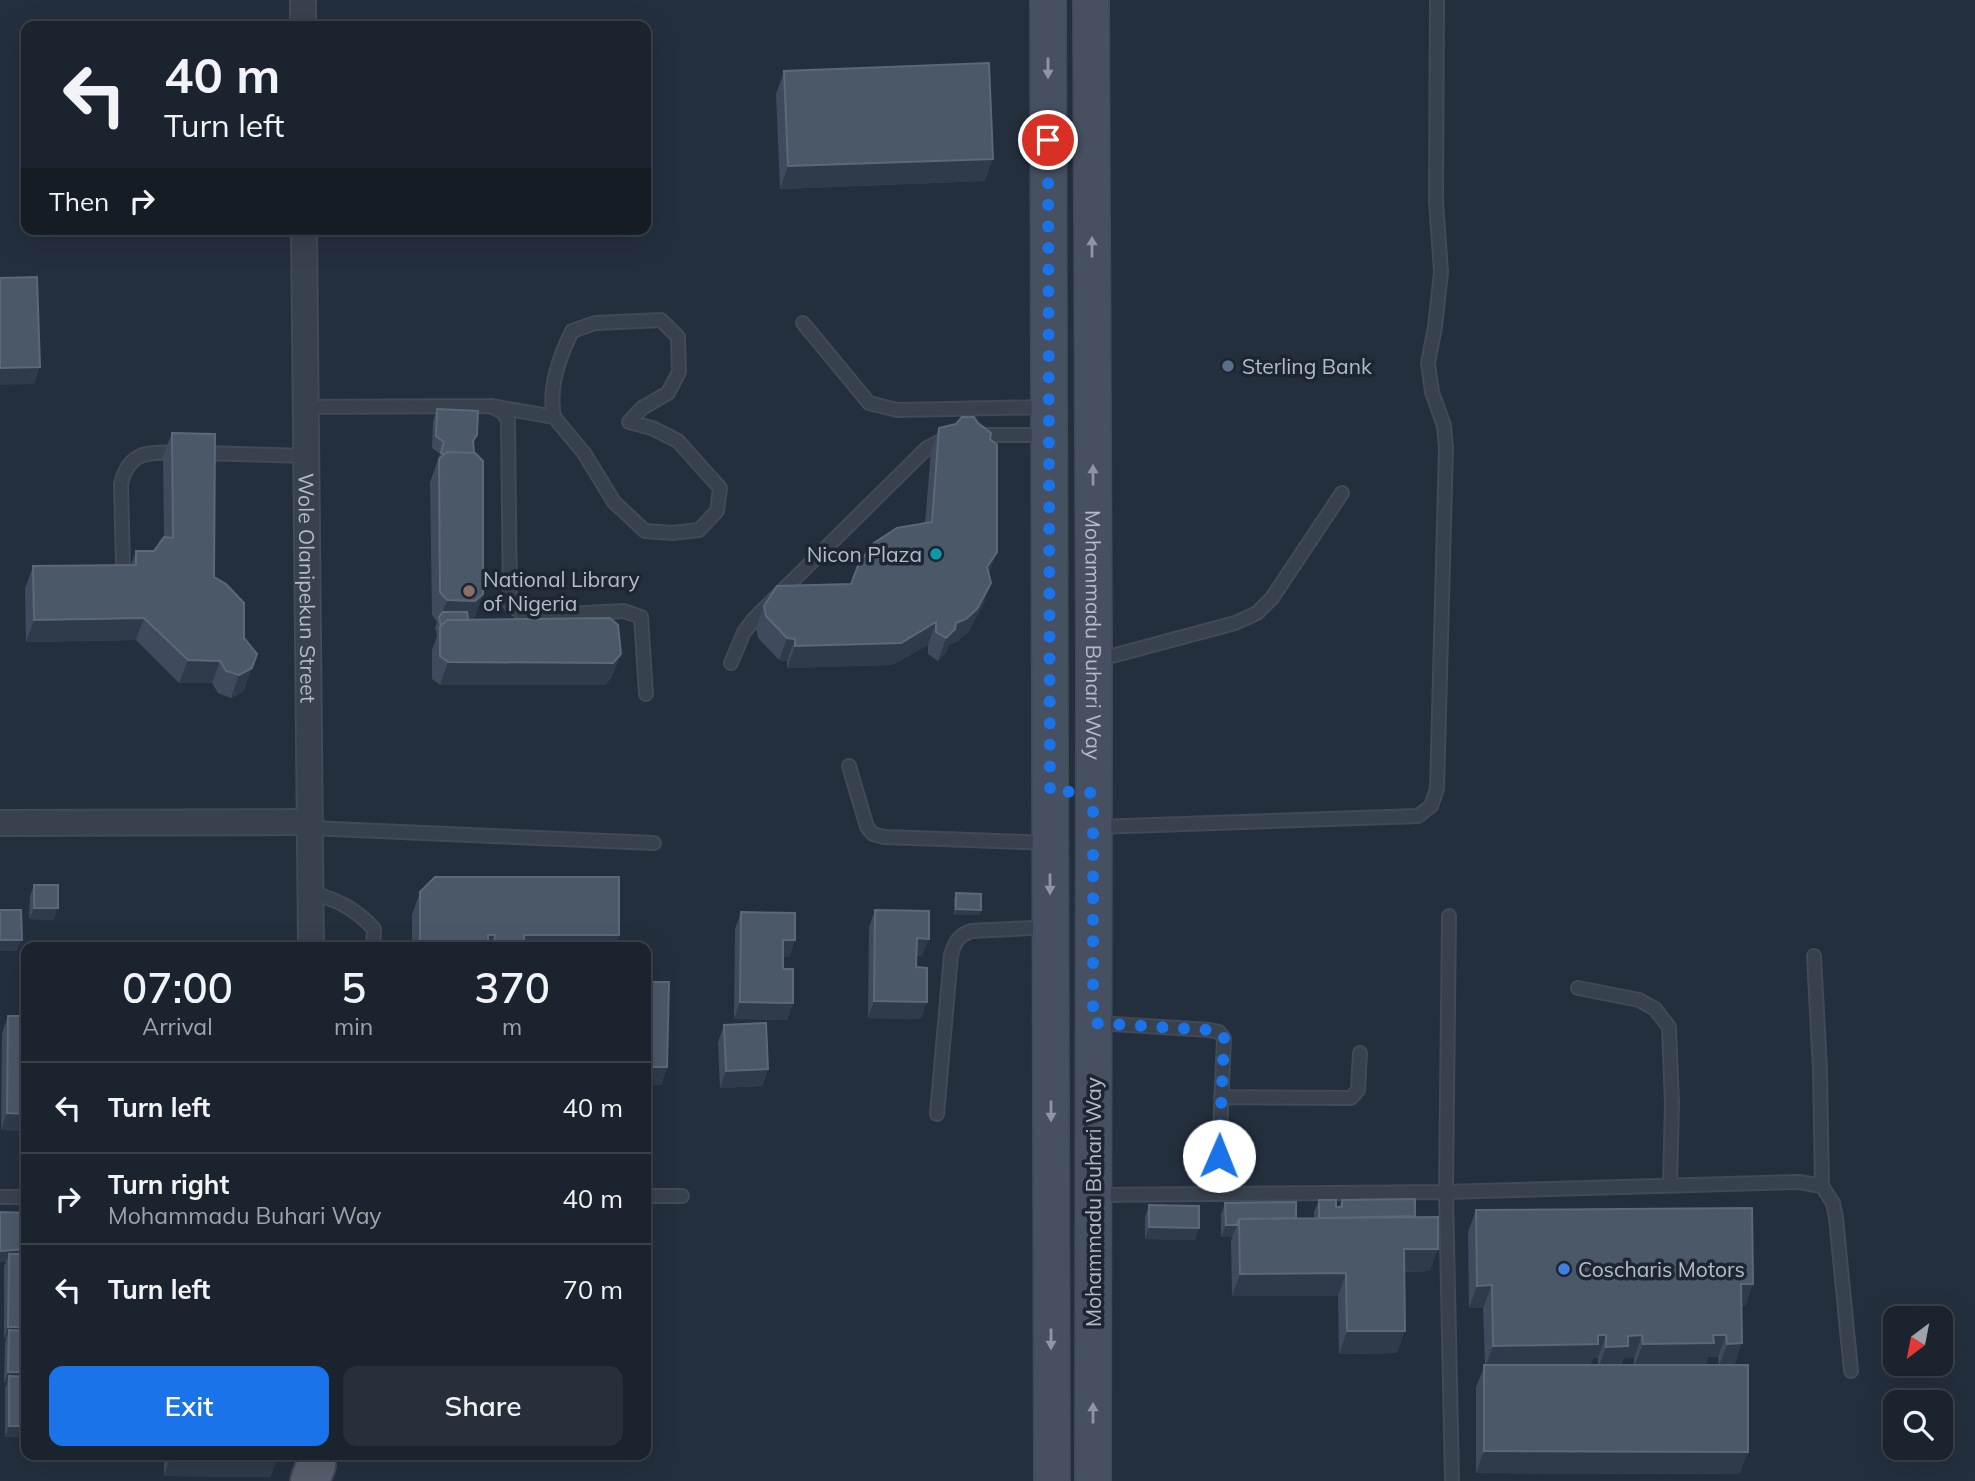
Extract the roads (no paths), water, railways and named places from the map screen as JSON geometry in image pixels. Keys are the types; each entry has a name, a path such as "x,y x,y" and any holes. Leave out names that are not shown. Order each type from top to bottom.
{"main road":[{"name":"Mohammadu Buhari Way","path":"1048,3 1052,1481"},
{"path":"1048,3 1091,4"},
{"name":"Mohammadu Buhari Way","path":"1091,4 1094,661 1093,1481"},
{"path":"1050,791 1092,810"}],"street":[{"path":"303,0 303,21"},
{"name":"Wole Olanipekun Street","path":"304,235 311,942"},
{"path":"0,823 310,825"}],"lane":[{"path":"1092,810 1418,816 1431,806 1437,789 1446,448 1444,426 1432,392 1428,363 1441,272 1436,201 1437,0"},
{"path":"305,407 491,406 554,417 584,453 614,502 645,531 672,533 699,530 717,511 720,488 678,441 652,428 629,422 642,408 668,393 679,372 678,337 661,320 595,323 572,331 560,356 551,402 554,417"},
{"path":"803,323 869,403 897,410 1049,421"},
{"path":"491,406 502,412 508,420 510,604 526,616 624,611 641,617 646,694"},
{"path":"731,663 744,632 754,620 927,448 946,437 1049,421"},
{"path":"123,567 121,484 128,466 136,458 154,452 306,456"},
{"path":"1094,661 1235,623 1257,614 1272,598 1342,493"},
{"path":"849,766 867,827 873,834 884,837 1050,843"},
{"path":"310,825 654,843"},
{"path":"311,892 345,904 364,918 374,929 373,942"},
{"path":"1449,916 1446,1192 1451,1481"},
{"path":"937,1114 951,955 955,942 962,934 971,931 1050,927"},
{"path":"1815,956 1822,1186 1833,1203 1836,1218 1851,1371"},
{"path":"1578,988 1639,1000 1655,1009 1670,1027 1670,1185"},
{"path":"1093,1023 1219,1032 1224,1038 1219,1156"},
{"path":"1221,1097 1351,1098 1358,1090 1360,1053"},
{"path":"1093,1195 1446,1192 1799,1182 1822,1186"},
{"path":"651,1196 682,1196"},
{"path":"0,1198 21,1197"}],"place":[{"name":"Sterling Bank","path":"1228,366"},
{"name":"Nicon Plaza","path":"936,554"},
{"name":"National Library of Nigeria","path":"469,591"},
{"name":"Coscharis Motors","path":"1564,1269"}]}
